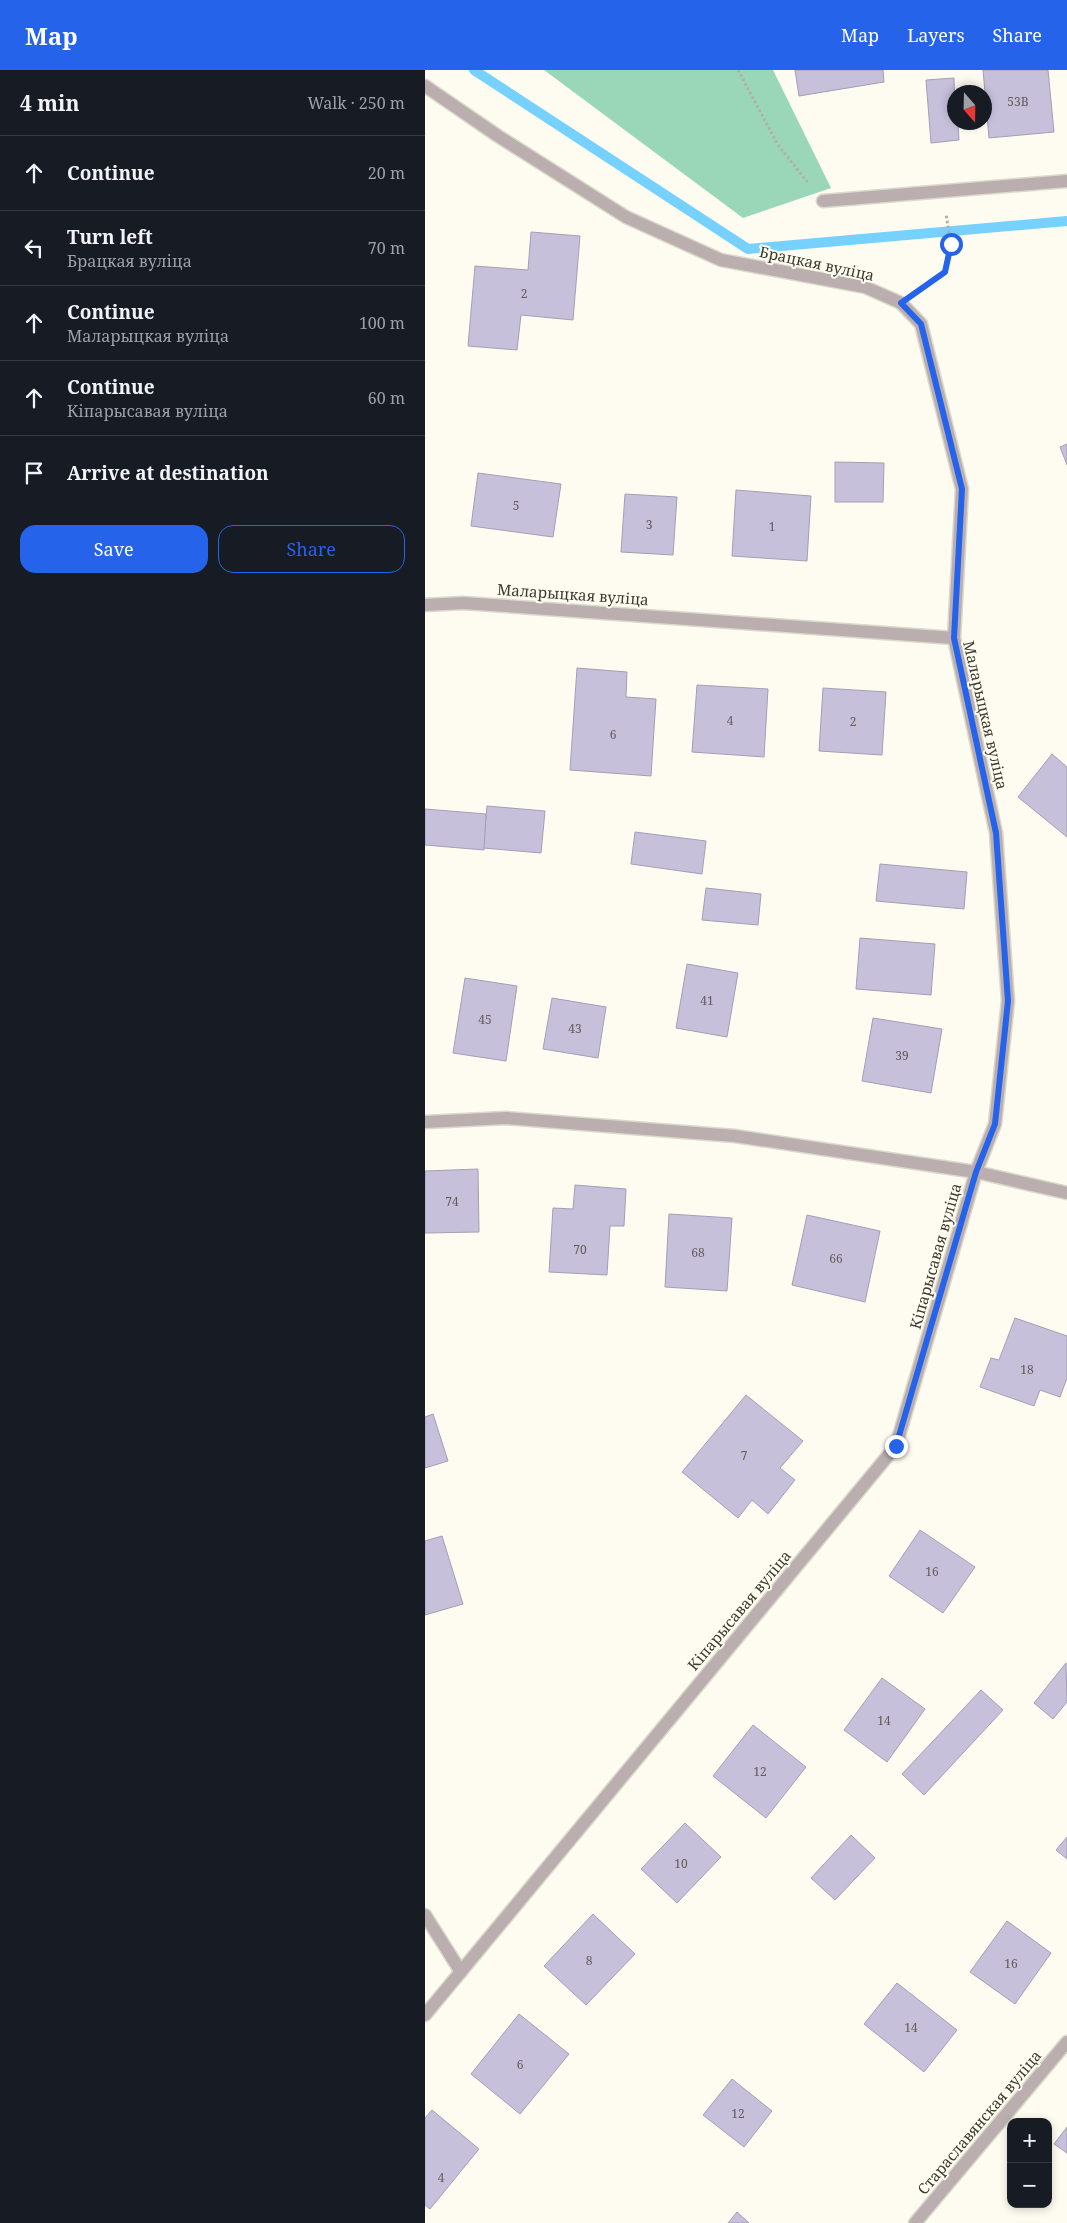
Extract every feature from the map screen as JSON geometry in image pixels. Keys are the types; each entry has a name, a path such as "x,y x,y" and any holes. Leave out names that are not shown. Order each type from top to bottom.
{"street":[{"name":"Брацкая вуліца","path":"425,86 498,136 626,217 721,260 865,287 901,303 921,324 962,489 954,638"},
{"path":"823,200 1067,181"},
{"name":"Маларыцкая вуліца","path":"425,605 463,603 954,638 996,833 1008,1001 995,1124 976,1172"},
{"path":"425,1122 506,1118 735,1136 976,1172 1067,1193"},
{"name":"Кіпарысавая вуліца","path":"425,2015 896,1446 976,1172"},
{"path":"425,1915 461,1972"},
{"name":"Стараславянская вуліца","path":"915,2223 1067,2042"}],"path":[{"path":"739,70 778,145 823,200"},
{"path":"901,303 945,272 951,244 947,217"}],"green space":[{"path":"544,70 773,70 831,188 743,218"}],"building":[{"path":"795,70 883,70 884,82 799,96"},
{"path":"983,70 1048,70 1054,132 989,138 988,130 992,130 992,85 984,85"},
{"path":"954,78 954,85 947,85 947,130 958,130 959,140 931,143 926,80"},
{"path":"531,232 580,236 573,320 521,315 517,350 468,346 475,266 528,270"},
{"path":"1067,444 1067,465 1060,447"},
{"path":"835,462 884,463 883,502 835,502"},
{"path":"478,473 561,484 553,537 471,526"},
{"path":"736,490 811,496 807,561 732,556"},
{"path":"625,494 677,497 673,555 621,552"},
{"path":"577,668 627,672 626,697 656,699 651,776 570,770"},
{"path":"697,685 768,689 764,757 692,752"},
{"path":"823,688 886,692 882,755 819,751"},
{"path":"1052,754 1067,767 1067,837 1018,797"},
{"path":"487,806 545,811 541,853 483,848"},
{"path":"425,809 486,814 484,850 425,845"},
{"path":"635,832 706,841 702,874 631,864"},
{"path":"880,864 967,872 964,909 876,901"},
{"path":"706,888 761,894 758,925 702,920"},
{"path":"860,938 935,944 931,995 856,989"},
{"path":"687,964 738,973 727,1037 676,1028"},
{"path":"465,978 517,986 506,1061 453,1053"},
{"path":"552,998 606,1007 598,1058 543,1049"},
{"path":"873,1018 942,1029 931,1093 862,1081"},
{"path":"478,1169 479,1232 425,1233 425,1171"},
{"path":"575,1185 626,1189 624,1226 610,1226 607,1275 549,1272 553,1208 573,1209"},
{"path":"669,1214 732,1218 727,1291 665,1287"},
{"path":"807,1215 880,1231 865,1302 792,1285"},
{"path":"1015,1318 1067,1336 1067,1378 1060,1397 1040,1390 1034,1406 980,1387 991,1358 999,1360"},
{"path":"746,1395 803,1441 780,1468 795,1480 768,1514 752,1500 738,1518 682,1472"},
{"path":"433,1414 448,1461 425,1468 425,1417"},
{"path":"920,1530 975,1567 943,1613 889,1576"},
{"path":"442,1536 463,1604 425,1615 425,1541"},
{"path":"1066,1663 1067,1702 1053,1719 1034,1703"},
{"path":"882,1678 925,1709 887,1762 844,1730"},
{"path":"981,1690 1003,1710 924,1795 902,1774"},
{"path":"753,1725 806,1767 766,1818 713,1776"},
{"path":"685,1823 721,1857 677,1903 641,1869"},
{"path":"851,1835 875,1858 835,1900 811,1878"},
{"path":"1067,1837 1067,1859 1056,1850"},
{"path":"593,1914 635,1954 586,2005 544,1966"},
{"path":"1007,1921 1051,1953 1015,2004 970,1972"},
{"path":"897,1983 957,2030 924,2072 864,2024"},
{"path":"519,2014 569,2054 520,2114 471,2074"},
{"path":"732,2079 772,2111 744,2147 703,2115"},
{"path":"432,2110 479,2149 430,2209 425,2205 425,2118"},
{"path":"1067,2127 1067,2153 1054,2144"},
{"path":"737,2212 749,2223 728,2223"}],"waterway":[{"path":"474,70 748,249 1067,221"}],"route":[{"path":"896,1446 976,1172 995,1124 1008,1001 996,833 954,638 962,489 921,324 901,303 945,272 951,244"}]}
